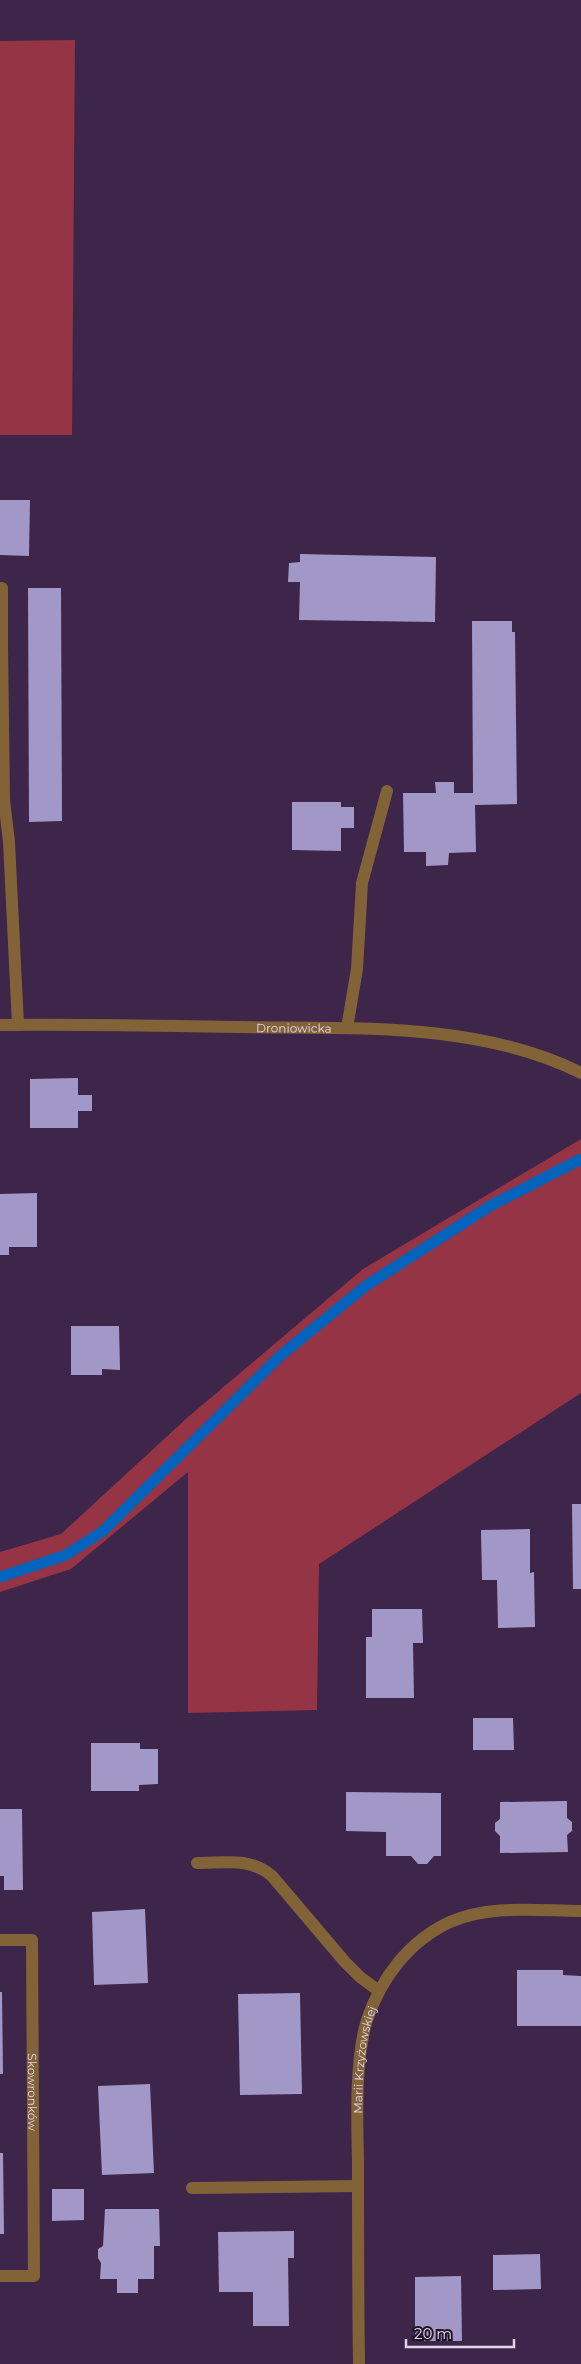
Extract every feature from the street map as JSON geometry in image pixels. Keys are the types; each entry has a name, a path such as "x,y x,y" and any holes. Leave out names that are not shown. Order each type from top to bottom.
{"street":[{"path":"2,588 2,800 9,842 18,1025"},
{"path":"347,1028 358,969 362,884 387,791"},
{"name":"Droniowicka","path":"0,1025 347,1028 423,1032 504,1045 581,1073"},
{"path":"197,1863 248,1863 261,1866 272,1876 360,1977 379,1991"},
{"name":"Marii Krzyżowskiej","path":"359,2364 358,2186 362,2053 367,2022 379,1991 395,1964 421,1939 450,1922 484,1912 581,1911"},
{"name":"Skowronków","path":"0,1940 32,1940 34,2276 0,2276"},
{"path":"192,2188 358,2186"}],"shaded area":[{"path":"75,40 72,435 0,435 0,41"},
{"path":"581,1139 581,1393 319,1564 317,1710 188,1713 188,1472 71,1569 0,1592 0,1552 61,1534 188,1417 363,1269"}],"building":[{"path":"0,500 30,500 29,556 0,555"},
{"path":"300,554 436,557 435,622 299,620 300,582 288,582 289,563 300,562"},
{"path":"28,588 61,588 62,821 29,822"},
{"path":"472,621 512,621 512,632 515,632 517,804 475,805 476,852 449,853 448,865 426,866 426,852 404,852 403,793 436,793 435,782 454,782 454,793 473,793"},
{"path":"292,802 341,802 341,807 354,807 354,828 341,828 341,851 292,850"},
{"path":"78,1078 78,1095 92,1095 92,1111 78,1111 78,1128 30,1128 30,1079"},
{"path":"37,1193 37,1247 9,1247 9,1255 0,1255 0,1194"},
{"path":"71,1326 119,1326 120,1370 102,1369 102,1375 71,1375"},
{"path":"572,1504 581,1504 581,1589 573,1589"},
{"path":"530,1529 530,1573 534,1572 535,1627 498,1628 497,1580 482,1580 481,1530"},
{"path":"372,1609 422,1609 423,1643 413,1643 414,1698 366,1698 366,1637 372,1637"},
{"path":"473,1718 513,1718 514,1750 473,1750"},
{"path":"91,1743 140,1743 140,1749 158,1749 158,1784 139,1785 139,1791 91,1791"},
{"path":"346,1792 441,1793 441,1856 434,1856 427,1864 418,1864 411,1856 386,1856 386,1832 346,1831"},
{"path":"567,1801 567,1818 572,1822 572,1831 567,1835 568,1852 500,1853 500,1836 495,1831 495,1823 500,1819 500,1802"},
{"path":"0,1809 22,1809 23,1890 4,1890 4,1876 0,1876"},
{"path":"145,1909 148,1983 94,1985 92,1912"},
{"path":"517,1970 563,1970 563,1975 581,1976 581,2026 517,2026"},
{"path":"0,1992 2,1992 3,2074 0,2074"},
{"path":"300,1993 302,2094 240,2095 238,1994"},
{"path":"150,2084 154,2173 102,2175 98,2086"},
{"path":"0,2153 3,2153 4,2234 0,2234"},
{"path":"52,2189 84,2189 84,2220 52,2221"},
{"path":"105,2209 159,2209 160,2246 154,2246 154,2279 138,2279 138,2293 117,2293 117,2279 100,2279 101,2263 98,2258 98,2249 103,2246"},
{"path":"294,2231 294,2258 288,2258 289,2326 253,2326 253,2292 219,2292 218,2232"},
{"path":"540,2254 541,2289 493,2290 493,2255"},
{"path":"461,2276 462,2341 415,2341 415,2277"}],"waterway":[{"path":"0,1577 66,1555 103,1531 281,1355 367,1285 490,1206 581,1159"}]}
